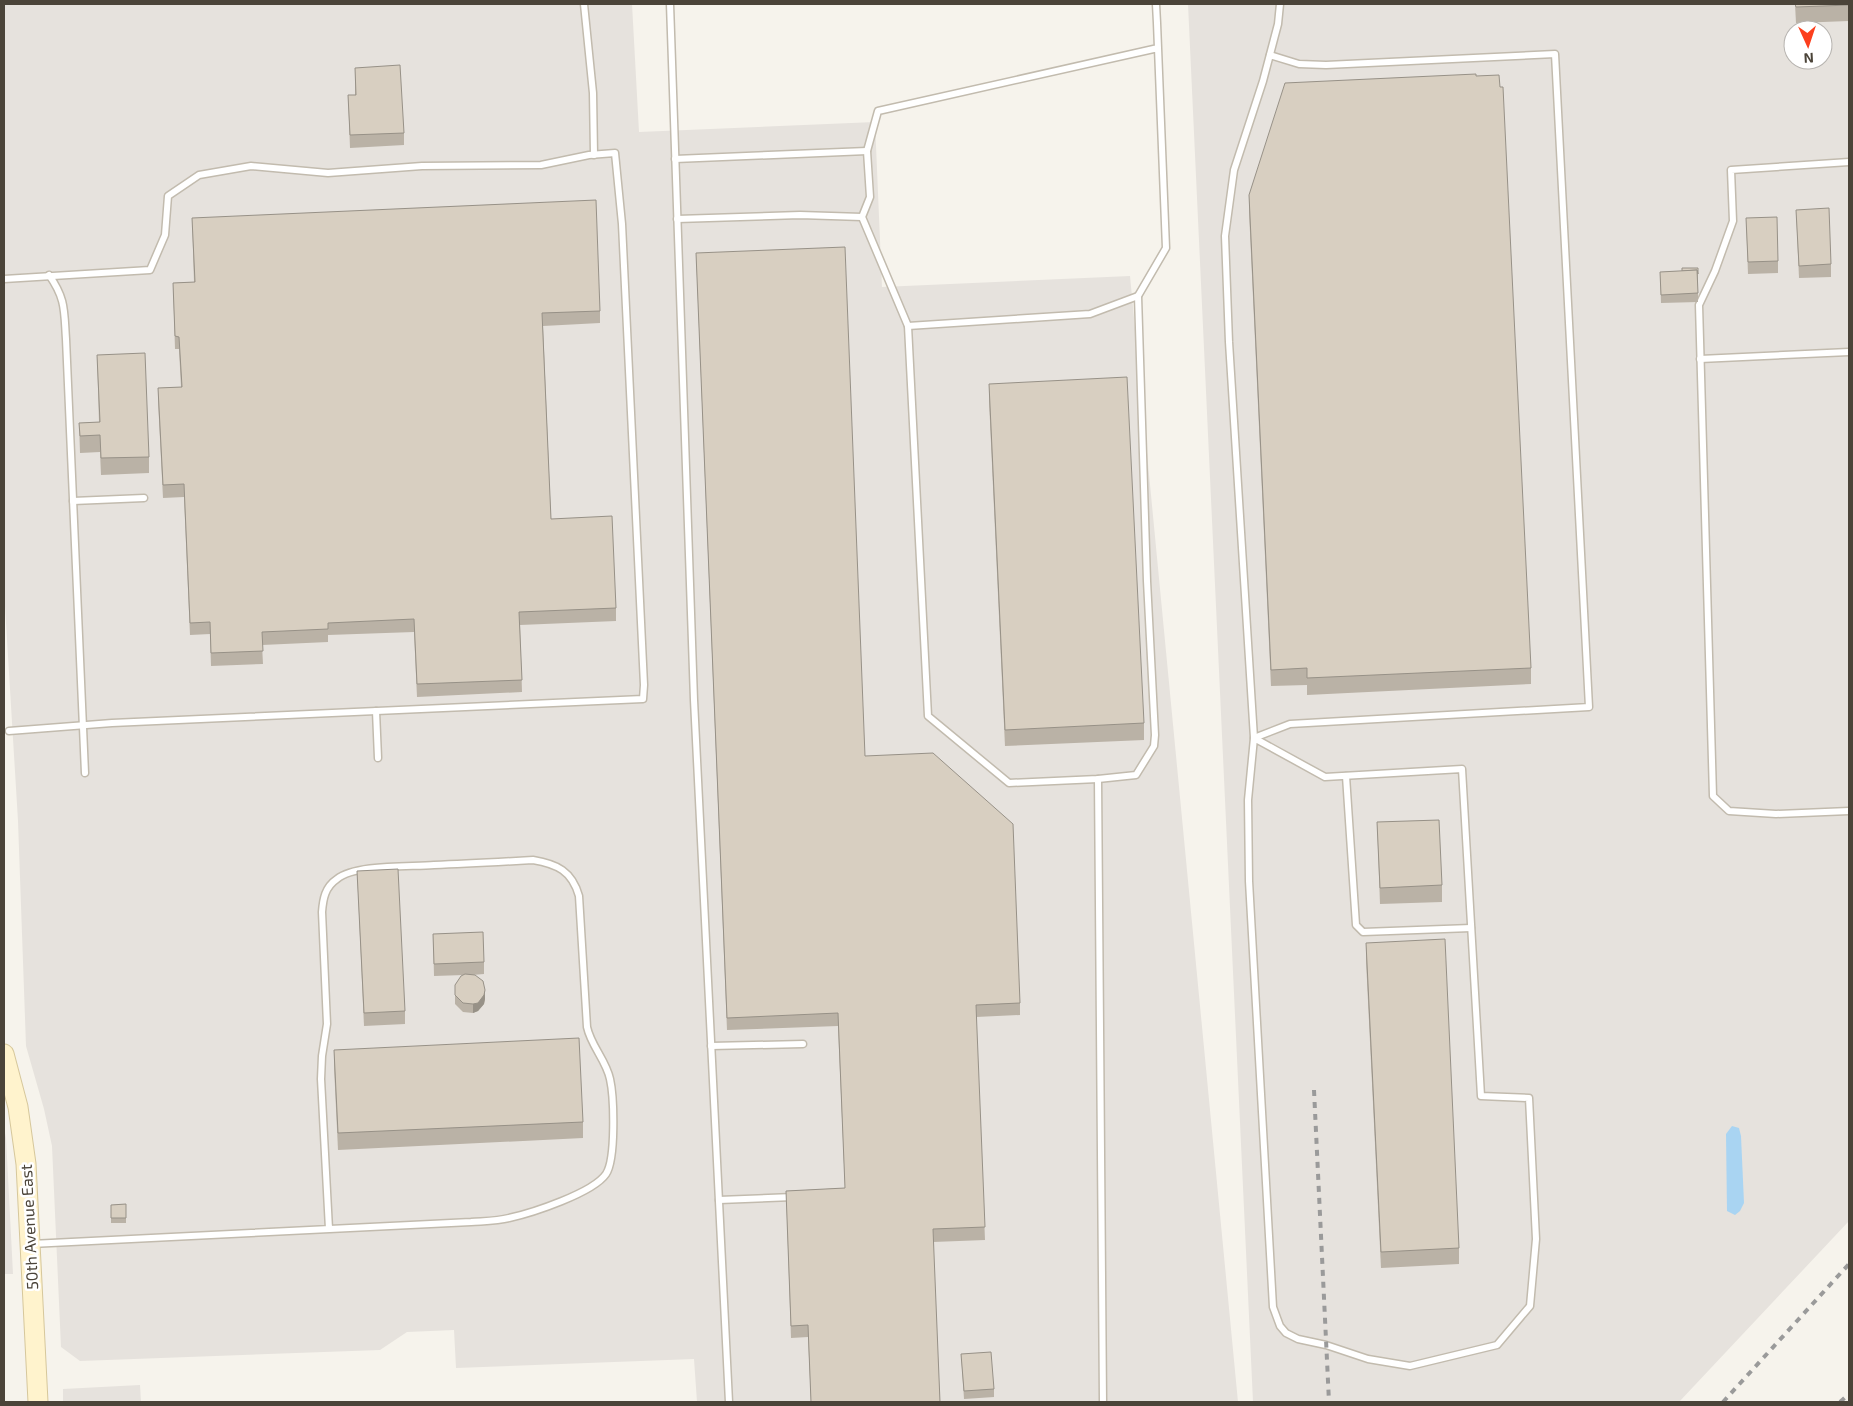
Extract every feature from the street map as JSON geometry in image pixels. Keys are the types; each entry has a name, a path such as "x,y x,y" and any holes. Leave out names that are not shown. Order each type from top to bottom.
{"street":[{"name":"50th Avenue East","path":"5,1060 18,1107 26,1164 38,1402"}],"lane":[{"path":"584,4 593,93 594,154"},
{"path":"670,4 694,700 729,1402"},
{"path":"1156,4 1158,48 1166,248 1138,296 1154,746 1136,775 1098,779 1008,783 928,716 908,326 862,217 870,198 867,151 878,111 1158,48"},
{"path":"1254,738 1325,777 1462,769 1481,1096 1529,1098 1536,1239 1530,1306 1497,1345 1410,1366 1368,1359 1326,1345 1298,1339 1286,1333 1280,1326 1273,1307 1249,881 1248,800 1254,738 1229,342 1225,236 1234,170 1263,81 1278,24 1280,4"},
{"path":"1254,738 1290,724 1589,707 1555,54 1326,65 1299,64 1270,55"},
{"path":"675,159 867,151"},
{"path":"4,279 150,270 165,235 168,196 199,175 251,166 328,173 422,166 542,165 594,154 615,153 622,224 644,699 376,711 10,731"},
{"path":"1849,162 1731,170 1733,221 1715,271 1699,306 1713,796 1729,811 1776,814 1849,811"},
{"path":"677,218 800,215 862,217"},
{"path":"49,276 59,289 64,303 85,773"},
{"path":"908,326 1090,314 1138,296"},
{"path":"1700,358 1849,352"},
{"path":"72,501 144,498"},
{"path":"376,711 378,758"},
{"path":"1346,776 1356,925 1363,932 1471,928"},
{"path":"1098,779 1103,1402"},
{"path":"30,1244 471,1222 509,1219 547,1207 597,1182 606,1174 612,1163 612,1086 607,1069 589,1035 585,1020 579,896 571,877 556,866 533,860 377,868 347,873 336,879 327,890 323,899 322,912 327,1024 322,1056 321,1079 329,1229"},
{"path":"711,1046 803,1044"},
{"path":"719,1200 800,1197"}],"shaded area":[{"path":"4,4 632,4 639,132 875,122 882,287 1130,276 1238,1402 697,1402 694,1359 456,1368 454,1330 407,1332 380,1350 80,1361 61,1347 52,1146 44,1109 26,1046 18,821 4,590"},
{"path":"1188,4 1849,4 1849,1221 1679,1402 1253,1402"},
{"path":"4,1127 6,1138 13,1274 4,1274"},
{"path":"140,1385 141,1402 63,1402 63,1389"}],"water":[{"path":"1732,1126 1739,1128 1741,1136 1744,1203 1740,1211 1735,1215 1727,1211 1726,1134"}],"building":[{"path":"1795,4 1849,4 1849,5 1796,7"},
{"path":"400,65 404,133 350,135 348,95 356,95 355,68"},
{"path":"1476,74 1476,76 1499,75 1500,87 1503,87 1531,668 1307,678 1307,668 1271,670 1249,195 1285,83"},
{"path":"596,200 600,311 542,313 551,519 612,516 616,608 519,612 522,680 417,684 414,619 328,623 328,629 262,632 263,651 211,653 210,622 190,623 184,484 163,485 158,388 182,387 179,337 175,336 173,283 195,282 192,218"},
{"path":"1829,208 1831,264 1799,266 1796,210"},
{"path":"1777,217 1778,261 1748,262 1746,218"},
{"path":"845,247 865,756 933,753 1013,824 1020,1003 976,1005 985,1227 933,1229 940,1402 811,1402 808,1325 791,1326 786,1191 845,1188 838,1013 727,1018 696,253"},
{"path":"1682,268 1698,268 1698,274 1697,270 1682,271"},
{"path":"1697,270 1698,293 1661,295 1660,272"},
{"path":"145,353 149,457 101,458 100,435 80,436 79,423 100,422 97,355"},
{"path":"1127,377 1144,723 1005,730 989,384"},
{"path":"1439,820 1442,885 1380,888 1377,822"},
{"path":"398,869 405,1011 364,1013 357,871"},
{"path":"483,932 484,962 434,964 433,934"},
{"path":"1445,939 1459,1248 1381,1252 1366,943"},
{"path":"465,974 475,975 483,981 484,995 478,1003 463,1003 455,995 455,985 461,976"},
{"path":"579,1038 583,1122 338,1133 334,1050"},
{"path":"126,1204 126,1218 111,1218 111,1205"},
{"path":"991,1352 994,1389 964,1391 961,1354"}],"railway":[{"path":"1314,1090 1329,1402"},
{"path":"1723,1402 1849,1264"},
{"path":"1840,1402 1849,1394"}]}
